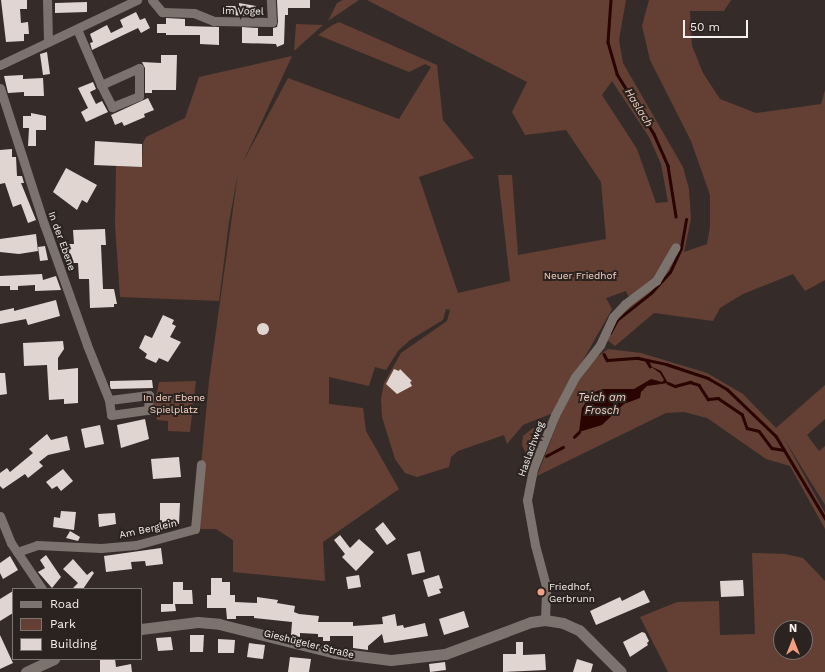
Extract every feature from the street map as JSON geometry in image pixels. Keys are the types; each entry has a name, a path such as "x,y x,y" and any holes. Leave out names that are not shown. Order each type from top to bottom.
{"street":[{"path":"47,0 48,42"},
{"path":"0,65 138,0"},
{"name":"Im Vogel","path":"152,0 162,12 194,13 214,21 272,22 271,0"},
{"path":"77,29 101,85 112,108 139,96 139,68 101,85"},
{"name":"In der Ebene","path":"0,88 44,224 87,345 110,400"},
{"name":"Haslachweg","path":"545,620 546,586 530,522 527,500 530,484 555,415 575,377 601,344 613,317 656,281 676,247"},
{"name":"Am Berglein","path":"17,552 37,545 101,548 129,546 195,529 201,464"},
{"path":"0,516 17,552 41,588"},
{"name":"Gieshügeler Straße","path":"142,629 198,622 219,624 335,653 391,660 444,654 531,622 545,620 563,623 580,630 620,672"},
{"path":"26,672 52,660"}],"green space":[{"path":"343,0 359,0 328,21 337,3"},
{"name":"Neuer Friedhof","path":"367,0 626,0 619,40 623,63 683,167 689,189 691,219 684,252 707,244 710,227 710,195 691,141 650,60 642,26 649,0 731,0 724,11 690,11 692,46 703,73 720,99 756,113 821,104 825,90 825,280 805,291 793,274 743,294 720,308 713,321 654,313 615,346 606,339 613,322 654,278 629,297 626,291 606,298 612,309 553,413 523,425 507,444 504,435 458,451 451,457 449,467 417,477 405,473 395,459 382,417 381,399 384,383 401,353 447,321 450,310 446,309 443,320 410,340 398,351 386,370 375,367 369,386 329,377 329,404 363,408 366,431 399,489 323,542 325,581 233,572 233,540 216,529 195,529 209,381 238,173 229,222 219,301 120,297 115,225 116,166 142,167 143,143 146,137 185,118 199,77 292,56 243,162 288,78 399,119 431,67 425,64 409,72 318,35 339,22 437,65 443,120 474,158 419,177 458,293 510,281 498,175 512,175 518,255 606,239 601,182 566,130 525,135 512,112 527,82","holes":["612,81 649,137 661,164 668,202 656,203 637,149 602,95"]},
{"path":"296,24 323,25 294,51"},
{"path":"608,349 641,353 707,373 743,394 776,428 825,385 825,419 807,435 819,451 825,446 825,505 783,437 825,513 825,529 790,466 766,459 707,418 684,412 666,413 537,476 561,414 581,373 590,362"},
{"name":"In der Ebene Spielplatz","path":"196,381 190,432 168,431 168,421 157,420 154,405 159,382"},
{"path":"533,428 538,429 543,437 535,454 527,456 522,445 523,436"},
{"path":"752,553 785,554 803,558 825,581 825,672 668,672 640,617 677,602 719,601 720,635 755,634"}],"water":[{"name":"Teich am Frosch","path":"650,366 661,371 668,383 647,386 641,392 640,398 624,404 602,425 579,432 582,408 592,393 603,389 634,389 651,379 662,382 664,380 660,373"}],"building":[{"path":"1,0 27,0 27,9 20,9 21,23 28,22 29,34 24,34 24,41 6,42"},
{"path":"277,0 310,0 310,8 288,8 288,15 285,15 284,44 277,47 276,44 242,43 242,27 258,28 258,36 273,36 273,28 277,27 278,22"},
{"path":"87,2 87,12 55,13 55,3"},
{"path":"239,3 256,6 256,16 225,15 225,6 239,6"},
{"path":"136,12 140,20 145,18 150,28 141,33 138,28 92,50 90,43 93,42 90,34 107,25 111,33 123,27 120,20"},
{"path":"166,18 185,19 185,26 219,27 219,45 200,44 200,35 166,35 166,33 157,33 157,24 166,24"},
{"path":"47,52 50,74 43,75 40,54"},
{"path":"161,55 177,55 176,90 152,90 152,93 145,93 145,68 142,62 161,63"},
{"path":"23,75 23,79 43,78 44,96 24,96 24,92 8,93 4,76"},
{"path":"93,82 96,89 90,92 96,104 102,101 108,112 86,122 81,112 88,108 78,88"},
{"path":"148,98 154,110 144,114 145,117 124,126 122,122 115,125 111,115"},
{"path":"31,113 46,116 46,130 36,130 36,146 28,146 29,128 23,128 23,116 31,116"},
{"path":"95,141 142,144 142,167 94,165"},
{"path":"12,149 12,157 16,157 17,176 22,176 24,183 21,183 36,220 28,223 21,204 13,207 5,183 0,184 0,150"},
{"path":"66,168 97,185 87,203 82,200 77,210 53,192"},
{"path":"105,229 106,245 101,245 103,289 114,289 117,304 114,304 114,307 90,308 89,279 79,279 78,263 67,263 64,244 74,244 73,230"},
{"path":"36,234 38,251 19,254 0,252 0,239"},
{"path":"45,246 48,260 40,261 38,247"},
{"path":"42,274 43,280 56,276 61,290 35,291 35,285 18,286 18,290 10,290 10,286 0,286 0,276"},
{"path":"56,300 60,316 28,325 26,319 0,324 0,311 14,308 14,311"},
{"path":"163,315 174,320 172,324 176,326 170,337 181,342 168,362 159,358 156,363 145,358 147,354 139,348 145,335 152,338"},
{"path":"261,323 265,323 269,329 265,335 261,335 257,331 257,327"},
{"path":"63,341 64,349 58,358 58,370 78,368 78,403 64,404 64,399 49,400 47,365 24,366 23,343"},
{"path":"394,369 399,371 400,369 412,381 410,382 412,386 397,394 386,384"},
{"path":"0,373 5,373 7,394 0,395"},
{"path":"152,380 153,388 111,389 110,386 110,381"},
{"path":"145,419 149,439 121,448 117,425"},
{"path":"100,425 104,444 85,448 81,429"},
{"path":"47,434 51,440 67,436 70,450 48,455 39,462 43,466 28,478 25,474 3,489 0,486 0,473 7,468 10,472 33,453 29,449"},
{"path":"179,457 181,477 153,479 151,459"},
{"path":"63,469 73,481 61,491 57,486 52,489 46,482"},
{"path":"160,503 180,503 179,524 160,523"},
{"path":"61,511 76,512 74,530 53,527 54,517 60,518"},
{"path":"115,513 116,524 99,527 98,514"},
{"path":"383,522 396,539 387,545 375,529"},
{"path":"70,531 80,537 78,541 66,538"},
{"path":"340,535 350,548 359,539 374,552 356,571 342,557 345,554 334,540"},
{"path":"161,548 163,564 146,566 145,561 131,562 132,569 106,572 104,556"},
{"path":"420,551 425,572 412,575 407,554"},
{"path":"46,555 61,577 52,588 38,572 45,568 40,560"},
{"path":"10,556 18,570 3,579 0,573 0,563"},
{"path":"73,559 87,575 92,571 94,573 84,588 73,588 78,583 63,569"},
{"path":"359,575 361,587 348,589 346,577"},
{"path":"439,575 443,588 439,589 441,593 428,597 423,580"},
{"path":"211,578 222,578 222,582 230,582 230,595 235,595 235,602 257,603 257,597 278,600 277,603 295,606 294,612 299,614 319,616 318,622 353,622 353,626 383,624 382,617 395,614 397,626 403,625 404,628 425,623 428,636 384,643 382,634 368,646 368,650 353,648 353,636 330,636 330,641 323,641 323,637 318,637 318,634 300,633 300,637 291,635 292,622 254,618 254,616 236,616 236,619 227,619 226,608 207,608 207,595 211,595"},
{"path":"743,580 744,596 721,597 720,581"},
{"path":"173,582 183,582 183,590 192,590 193,604 175,604 176,611 161,612 161,604 173,604"},
{"path":"644,590 650,602 596,625 590,611 620,597 622,601"},
{"path":"12,592 12,614 0,621 0,599"},
{"path":"464,611 469,627 444,635 439,619"},
{"path":"642,632 645,633 649,641 647,643 648,645 630,657 623,642"},
{"path":"0,635 13,663 0,669"},
{"path":"190,635 204,635 203,652 190,652"},
{"path":"171,637 173,650 158,651 156,638"},
{"path":"218,639 235,640 234,653 218,653"},
{"path":"516,642 523,642 523,655 545,654 546,670 503,672 503,654 516,654"},
{"path":"249,643 265,645 263,659 247,657"},
{"path":"290,657 311,659 309,672 288,672"},
{"path":"577,659 593,664 591,672 573,672"},
{"path":"100,660 115,660 116,667 131,664 132,672 100,672"},
{"path":"445,662 446,670 430,672 429,664"}],"waterway":[{"name":"Haslach","path":"611,0 608,42 617,74 654,134 668,166 676,216"},
{"name":"Haslach","path":"610,333 617,320 651,293 670,272 681,248 686,219"},
{"path":"604,354 607,360 638,358 666,364 708,378 727,389 776,436 825,518"},
{"path":"647,361 650,366"},
{"path":"668,383 675,386 690,382 699,385 708,399 718,398 742,414 747,428 759,431 772,448 784,450"},
{"path":"574,437 579,432"},
{"path":"546,456 563,447"}],"place":[{"name":"Friedhof, Gerbrunn","path":"541,592"}]}
